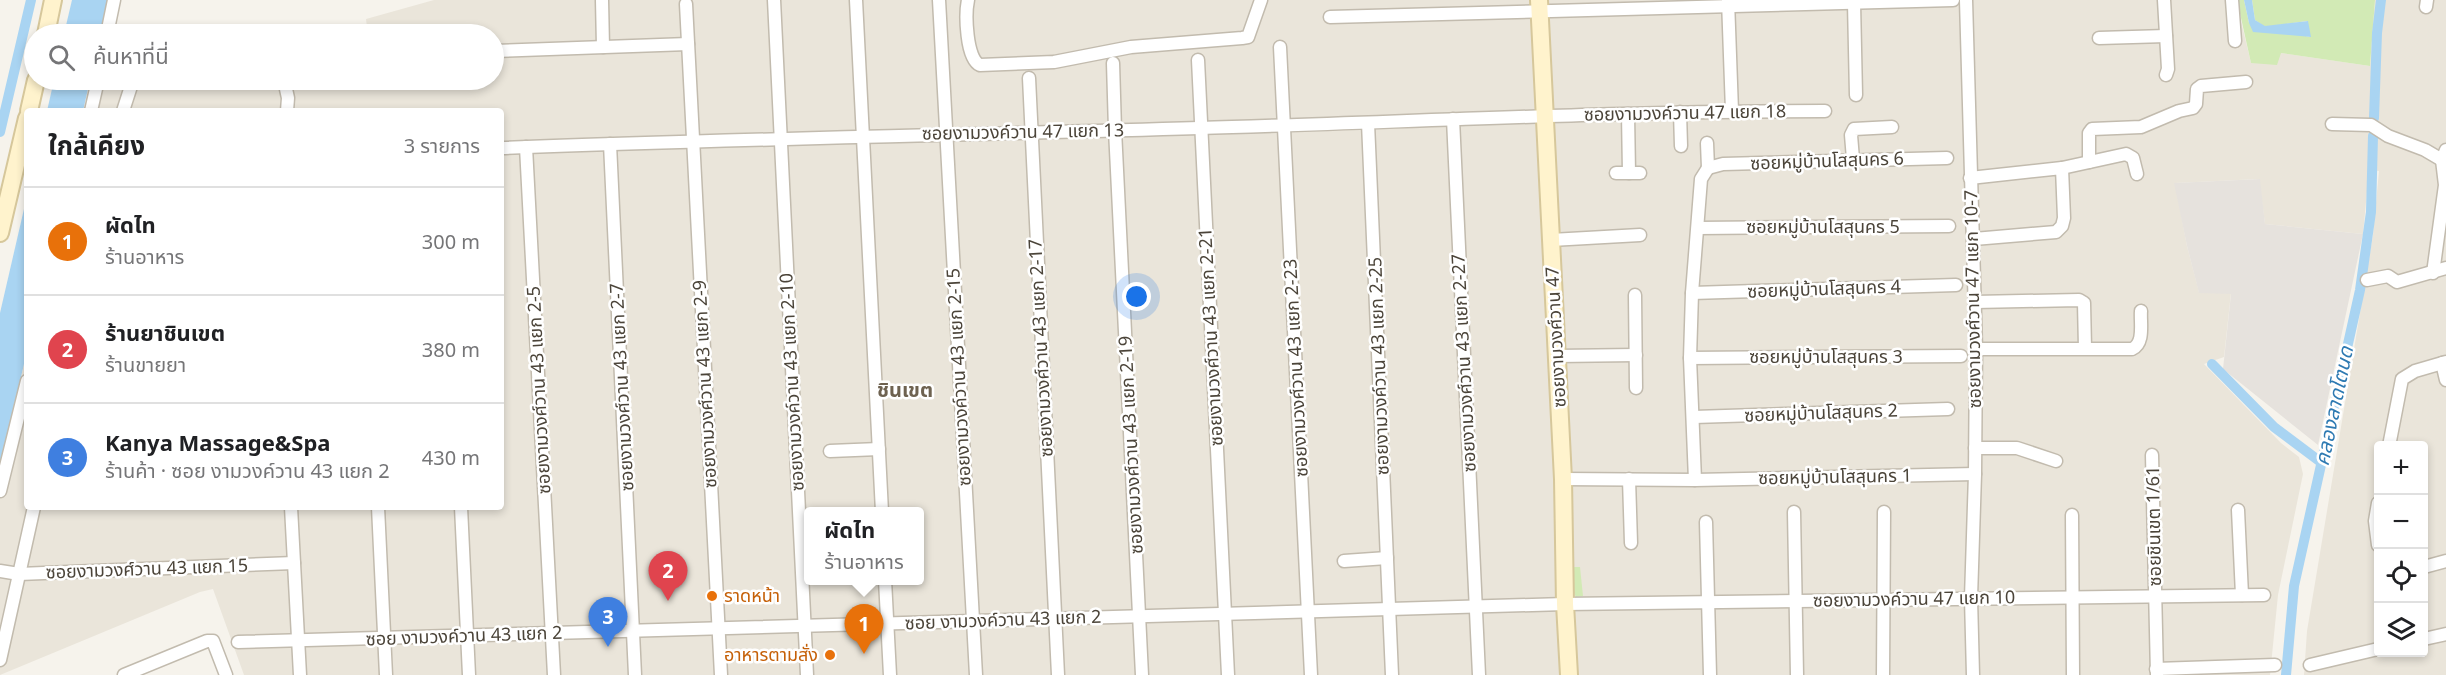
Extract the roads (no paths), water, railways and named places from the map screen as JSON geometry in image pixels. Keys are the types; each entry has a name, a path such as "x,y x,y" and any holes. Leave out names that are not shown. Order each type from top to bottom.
{"street":[{"path":"48,24 53,0"},
{"path":"109,24 114,0"},
{"path":"602,0 603,47"},
{"name":"ซอยงามวงค์วาน 43 แยก 2-10","path":"774,0 807,675"},
{"path":"856,0 882,507"},
{"name":"ซอยงามวงค์วาน 43 แยก 2-15","path":"939,0 976,675"},
{"path":"968,0 969,39 973,58 980,65 1054,62 1131,47 1248,37 1261,0"},
{"path":"1330,17 1574,5 1953,0"},
{"name":"ซอยงามวงศ์วาน 47 แยก 10-7","path":"1966,0 1976,349 1974,448 1976,474 1971,598 1973,675"},
{"path":"2164,0 2168,69 2166,75"},
{"path":"2232,0 2235,41"},
{"path":"1728,3 1732,111"},
{"path":"1854,3 1856,95"},
{"name":"ซอยงามวงศ์วาน 43 แยก 2-9","path":"686,4 721,675"},
{"name":"ซอยงามวงศ์วาน 47","path":"1539,6 1563,479 1565,604 1569,675"},
{"path":"2099,38 2166,36"},
{"path":"504,51 688,44"},
{"name":"ซอยงามวงศ์วาน 43 แยก 2-23","path":"1280,47 1311,675"},
{"name":"ซอยงามวงศ์วาน 43 แยก 2-21","path":"1198,60 1228,675"},
{"name":"ซอยงามวงศ์วาน 43 แยก 2-19","path":"1113,63 1143,675"},
{"name":"ซอยงามวงศ์วาน 43 แยก 2-17","path":"1029,78 1058,675"},
{"path":"2089,162 2089,133 2092,129 2141,127 2179,111 2193,108 2196,104 2197,90 2201,86 2246,82"},
{"path":"30,108 34,90"},
{"path":"92,108 96,90"},
{"path":"124,108 130,90"},
{"path":"286,90 287,108"},
{"name":"ซอยงามวงค์วาน 47 แยก 18","path":"1545,116 1825,111"},
{"path":"1680,112 1681,146"},
{"path":"1628,114 1628,173"},
{"name":"ซอยงามวงค์วาน 47 แยก 13","path":"504,148 1545,116"},
{"name":"ซอยงามวงศ์วาน 43 แยก 2-27","path":"1453,119 1479,675"},
{"name":"ซอยงามวงค์วาน 43 แยก 2-25","path":"1368,123 1392,675"},
{"path":"2332,124 2371,125 2388,136 2444,155 2445,185 2433,273"},
{"path":"1853,159 1851,135 1854,129 1892,127"},
{"path":"1695,480 1690,358 1692,293 1701,179 1708,168 1707,143"},
{"name":"ซอยงามวงศ์วาน 43 แยก 2-7","path":"610,144 635,675"},
{"path":"0,233 22,167 24,147"},
{"name":"ซอยงามวงศ์วาน 43 แยก 2-5","path":"526,147 554,675"},
{"path":"1970,178 2062,168 2126,154 2133,158 2137,174"},
{"name":"ซอยหมู่บ้านโสสุนคร 6","path":"1708,168 1723,164 1947,158"},
{"path":"1974,239 2056,232 2062,226 2064,218 2062,168"},
{"name":"ซอยหมู่บ้านโสสุนคร 5","path":"1698,228 1949,226"},
{"path":"1551,240 1640,235"},
{"path":"2367,280 2388,276 2397,282 2446,268"},
{"name":"ซอยหมู่บ้านโสสุนคร 4","path":"1692,293 1956,285"},
{"path":"1635,295 1636,388"},
{"path":"1975,302 2079,300 2084,303 2085,348"},
{"path":"1976,349 2132,349 2140,342 2140,311"},
{"path":"1557,356 1636,355"},
{"name":"ซอยหมู่บ้านโสสุนคร 3","path":"1690,358 1961,356"},
{"path":"2390,441 2402,379 2415,371 2444,362 2446,380"},
{"path":"0,491 24,393"},
{"name":"ซอยหมู่บ้านโสสุนคร 2","path":"1694,417 1948,409"},
{"path":"1974,448 2017,448 2056,461"},
{"path":"830,451 879,450"},
{"name":"ซอยชินเขต 1/61","path":"2152,455 2156,672"},
{"name":"ซอยหมู่บ้านโสสุนคร 1","path":"1563,479 1695,480 1976,474"},
{"path":"1629,479 1631,543"},
{"path":"0,660 33,510"},
{"path":"291,510 300,675"},
{"path":"378,510 386,675"},
{"path":"461,510 469,675"},
{"path":"2238,510 2242,595"},
{"path":"1794,512 1797,675"},
{"path":"1883,675 1884,512"},
{"path":"2072,515 2073,675"},
{"path":"1706,522 1710,675"},
{"path":"1344,561 1387,558"},
{"path":"2428,566 2446,561"},
{"name":"ซอยงามวงศ์วาน 43 แยก 15","path":"0,571 19,574 294,563"},
{"path":"885,585 890,675"},
{"name":"ซอยงามวงค์วาน 47 แยก 10","path":"1565,604 2264,595"},
{"name":"ซอย งามวงค์วาน 43 แยก 2","path":"238,642 1565,604"},
{"path":"2428,638 2446,634"},
{"path":"124,675 207,641 213,641 226,675"},
{"path":"2310,664 2374,650"},
{"path":"2156,672 2275,665"}],"water":[{"path":"72,0 108,0 102,24 66,24"},
{"path":"2244,0 2252,0 2255,20 2265,26 2308,21 2311,37 2253,32"},
{"path":"52,90 88,90 84,108 48,108"},
{"path":"24,209 24,364 0,468 0,313"}],"waterway":[{"path":"25,24 31,0"},
{"name":"คลองลาดโตนด","path":"2374,118 2377,33 2381,0"},
{"path":"0,132 24,30"},
{"name":"คลองลาดโตนด","path":"2286,675 2294,586 2360,290 2371,212 2373,136"},
{"path":"2212,364 2274,427 2322,463"}],"place":[{"name":"ราดหน้า","path":"712,596"},
{"name":"ร้านยาชินเขต","path":"668,601"},
{"name":"Kanya Massage&Spa","path":"608,647"},
{"name":"ผัดไท","path":"864,654"},
{"name":"อาหารตามสั่ง","path":"830,655"}],"district":[{"name":"ชินเขต","path":"905,390"}]}
